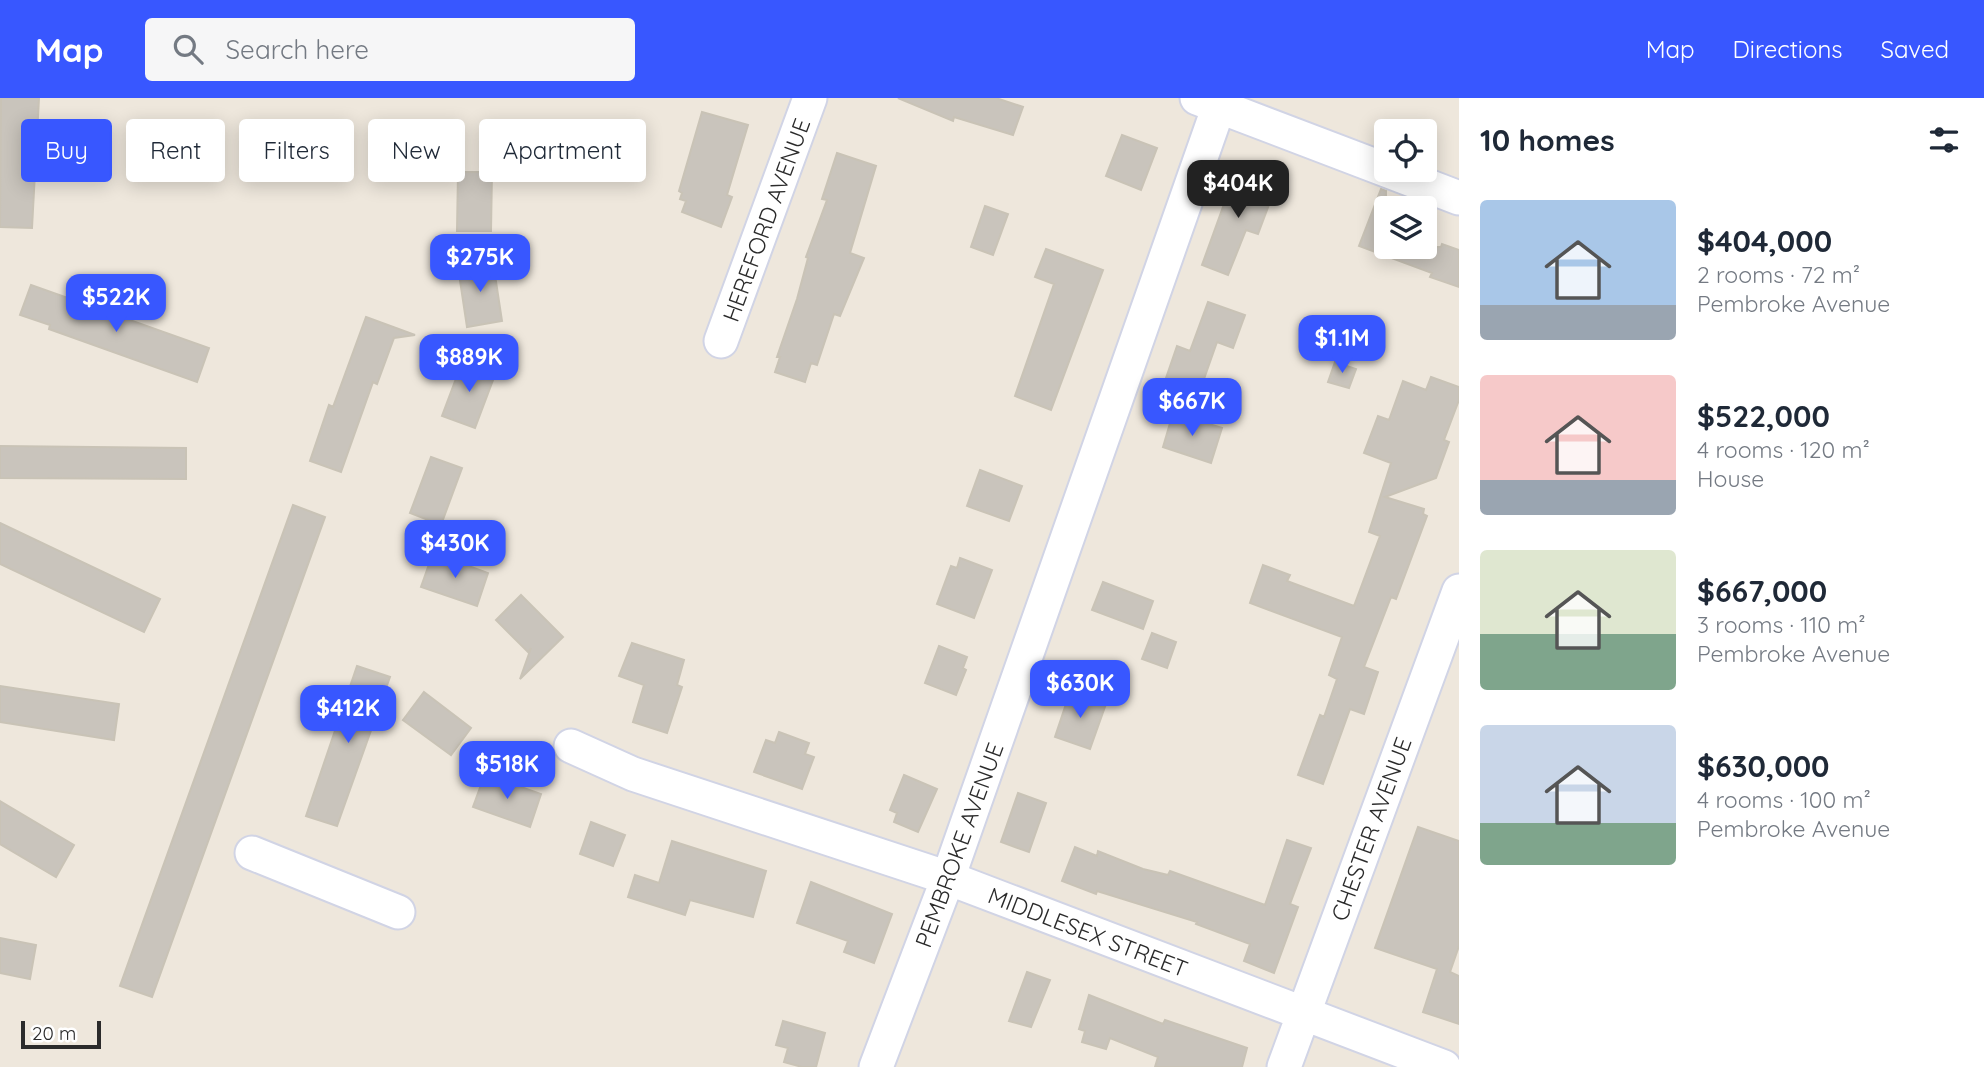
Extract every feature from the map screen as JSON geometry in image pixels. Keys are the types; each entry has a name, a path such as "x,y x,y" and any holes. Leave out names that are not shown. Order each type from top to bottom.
{"street":[{"name":"HEREFORD AVENUE","path":"722,341 810,98"},
{"path":"1208,102 1374,165"},
{"name":"PEMBROKE AVENUE","path":"876,1067 948,878 1208,102"},
{"path":"1417,182 1459,198"},
{"name":"CHESTER AVENUE","path":"1284,1067 1459,591"},
{"name":"MIDDLESEX STREET","path":"571,746 633,774 948,878 1444,1067"},
{"path":"251,853 398,912"}],"building":[{"path":"1,98 39,98 38,119 21,119 21,182 34,182 32,228 0,227"},
{"path":"898,98 996,98 1023,107 1013,135 954,117 953,121"},
{"path":"702,112 748,125 727,195 732,197 721,227 682,212 686,201 680,199 682,193 679,191"},
{"path":"1122,135 1157,148 1141,190 1106,176"},
{"path":"837,153 876,166 850,253 864,258 840,316 834,314 817,365 811,363 805,382 775,372 780,357 777,357 797,299 808,258 806,257 827,200 822,199"},
{"path":"1236,171 1276,186 1258,234 1246,230 1228,275 1202,265"},
{"path":"465,172 479,172 479,182 492,182 491,231 457,231 458,182 465,182"},
{"path":"1381,189 1386,191 1386,196 1378,196"},
{"path":"985,206 1008,214 993,255 971,247"},
{"path":"1374,207 1374,252 1359,246"},
{"path":"1442,244 1459,250 1459,287 1430,277 1432,273 1394,259 1437,259 1437,247"},
{"path":"1046,249 1103,270 1051,410 1015,396 1054,284 1035,277"},
{"path":"493,262 502,321 467,327 458,267"},
{"path":"31,285 209,348 197,382 49,329 50,325 20,315"},
{"path":"1208,302 1245,315 1233,348 1217,342 1198,396 1164,384 1177,346 1190,351"},
{"path":"366,317 415,335 394,338 377,384 373,382 341,472 310,461 329,405 333,407"},
{"path":"463,360 496,372 475,428 442,416"},
{"path":"1335,362 1356,369 1349,388 1328,382"},
{"path":"1431,377 1459,387 1459,400 1444,440 1449,442 1436,478 1385,497 1424,509 1423,514 1427,516 1396,599 1391,597 1364,667 1378,672 1364,714 1350,709 1323,784 1298,775 1320,715 1324,717 1337,679 1329,675 1342,637 1250,603 1263,565 1290,575 1287,581 1354,606 1380,536 1369,532 1391,463 1364,453 1378,416 1389,420 1403,381 1426,390"},
{"path":"1173,413 1222,428 1211,463 1163,447"},
{"path":"0,446 186,448 186,479 0,478"},
{"path":"431,457 462,468 441,525 410,513"},
{"path":"980,470 1022,486 1009,521 967,506"},
{"path":"293,505 325,517 152,997 120,986"},
{"path":"0,523 160,599 144,632 0,564"},
{"path":"433,553 488,573 477,606 421,587"},
{"path":"960,558 992,570 974,618 937,604 951,566 957,568"},
{"path":"1103,582 1153,601 1143,629 1092,610"},
{"path":"521,595 563,637 520,679 531,648 528,652 496,620"},
{"path":"1152,633 1176,642 1167,668 1142,659"},
{"path":"632,643 684,660 677,685 682,687 667,733 633,722 644,685 619,676"},
{"path":"939,646 967,657 963,668 966,670 956,695 925,683"},
{"path":"357,666 390,677 337,826 306,816"},
{"path":"0,686 119,704 114,740 0,722"},
{"path":"424,692 471,728 451,755 403,720"},
{"path":"1070,692 1106,704 1090,749 1055,737"},
{"path":"779,732 809,743 805,754 814,757 802,789 754,772 766,740 775,743"},
{"path":"485,774 541,794 530,827 473,807"},
{"path":"904,775 937,789 918,832 894,822 897,813 890,810"},
{"path":"1018,793 1046,803 1029,852 1001,842"},
{"path":"0,801 74,845 56,877 0,844"},
{"path":"591,822 625,835 613,866 580,854"},
{"path":"1418,827 1459,841 1459,946 1450,972 1459,976 1459,1024 1423,1012 1437,969 1375,948"},
{"path":"1287,840 1311,848 1290,904 1298,907 1274,973 1244,961 1250,944 1196,924 1197,922 1097,891 1096,894 1062,881 1075,847 1097,856 1098,851 1143,869 1168,875 1170,871 1265,905"},
{"path":"672,841 766,871 753,917 690,900 685,915 628,897 635,875 659,883"},
{"path":"811,882 892,914 874,963 844,952 848,941 797,923"},
{"path":"0,938 36,945 30,979 0,973"},
{"path":"1027,972 1050,980 1031,1027 1009,1021"},
{"path":"1089,995 1163,1024 1165,1020 1247,1048 1242,1067 1155,1067 1158,1057 1110,1038 1106,1049 1082,1042 1085,1031 1079,1029"},
{"path":"783,1021 825,1033 816,1067 802,1067 784,1062 788,1048 776,1045"}]}
